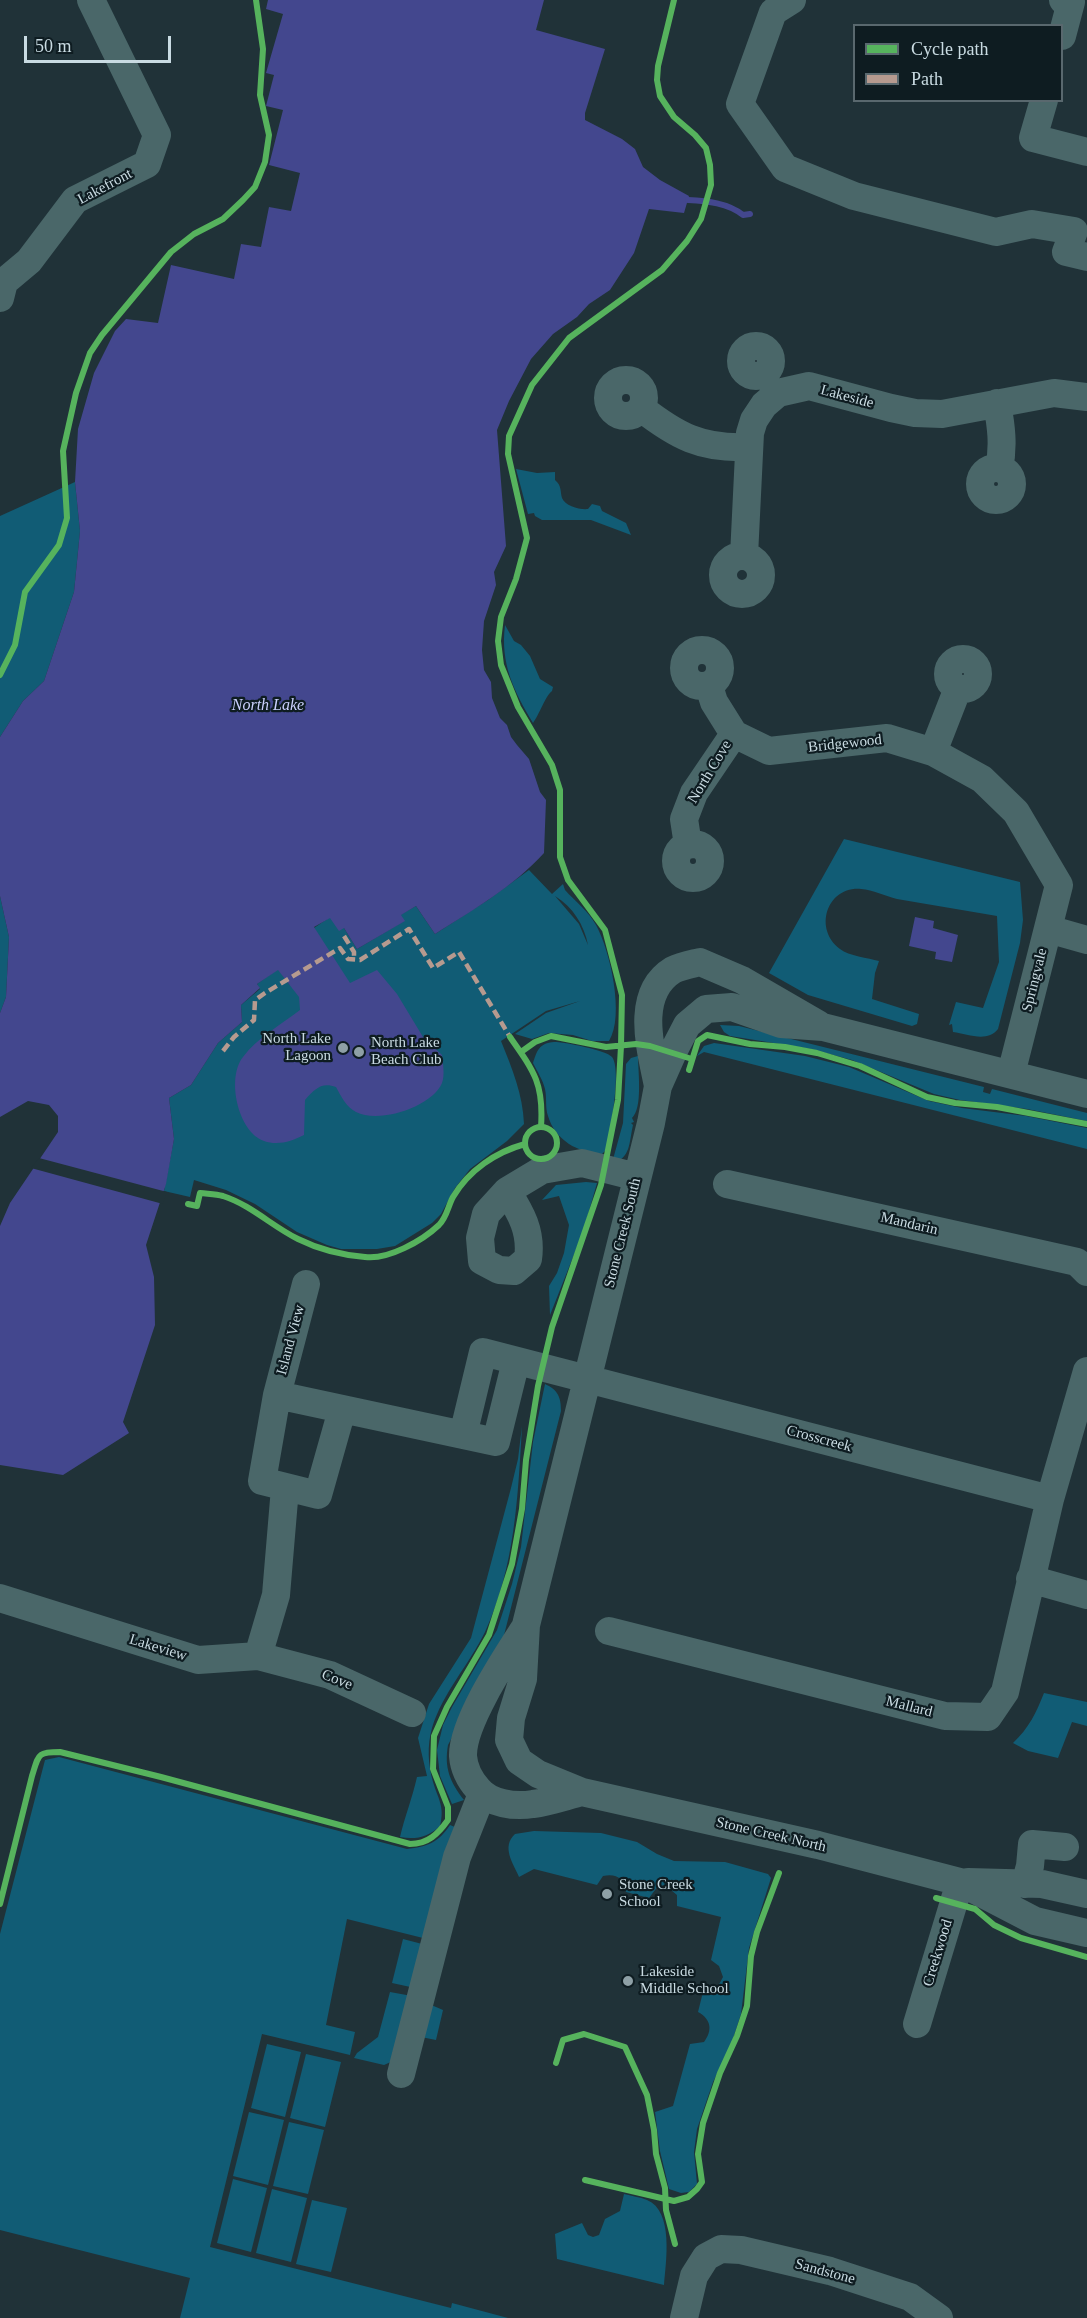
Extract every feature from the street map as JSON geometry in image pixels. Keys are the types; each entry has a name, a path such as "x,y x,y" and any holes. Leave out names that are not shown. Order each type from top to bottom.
{"street":[{"name":"Lakefront","path":"1,286 29,261 75,200 147,164 154,146 157,135 91,0"},
{"path":"792,0 773,12 740,104 785,168 854,196 996,232 1032,224 1074,231 1066,252 1087,257"},
{"path":"1063,32 1071,3 1064,0"},
{"path":"1043,102 1033,138 1087,152"},
{"name":"Lakeside","path":"744,556 748,447 754,420 764,405 771,384 809,386 915,413 942,414 1054,393 1087,397"},
{"path":"997,403 1001,424 1002,454 999,468"},
{"path":"641,408 670,430 708,446 748,447"},
{"path":"709,686 714,702 734,734"},
{"path":"933,752 958,688"},
{"name":"Bridgewood","path":"734,734 770,751 887,738 933,752 981,780 1016,812 1059,885"},
{"name":"North Cove","path":"688,845 684,819 694,793 734,734"},
{"name":"Springvale","path":"1011,1074 1059,885"},
{"path":"1048,929 1087,940"},
{"name":"Stone Creek South","path":"658,1086 648,1038 649,1005 656,985 674,970 700,962 742,980 823,1027"},
{"name":"Stone Creek South","path":"587,1379 658,1086 687,1025 706,1009 732,1007 781,1024 823,1027 1087,1094"},
{"path":"507,1191 542,1170 582,1163 637,1178"},
{"name":"Mandarin","path":"727,1184 1077,1262 1087,1272"},
{"name":"Island View","path":"277,1395 306,1284"},
{"path":"342,1410 318,1495 262,1481 277,1395 496,1442 516,1361 587,1379"},
{"path":"1050,1499 1087,1371"},
{"name":"Crosscreek","path":"587,1379 1050,1499"},
{"name":"Stone Creek North","path":"587,1379 526,1625 523,1679 511,1718 508,1740 519,1761 538,1774 582,1792 818,1845 960,1882 1042,1884 1087,1894"},
{"path":"258,1656 276,1595 285,1488"},
{"name":"Mallard","path":"609,1631 945,1716 988,1718 1005,1692 1050,1499"},
{"path":"1030,1579 1087,1594"},
{"name":"Lakeview","path":"0,1598 198,1660 258,1656"},
{"name":"Stone Creek North","path":"526,1625 492,1680 468,1730 463,1756 469,1778 482,1794 506,1804 532,1804 582,1792"},
{"name":"Cove","path":"258,1656 330,1675 412,1713"},
{"path":"401,2074 457,1857 482,1794"},
{"path":"1025,1884 1030,1866 1032,1844 1065,1847"},
{"name":"Stone Creek North","path":"960,1882 1035,1921 1087,1934"},
{"name":"Creekwood","path":"917,2024 960,1882"},
{"name":"Sandstone","path":"684,2318 694,2276 706,2257 721,2249 741,2250 830,2271 910,2298 939,2318"}],"shaded area":[{"path":"516,469 537,473 555,472 555,480 560,486 562,498 566,503 585,509 592,504 600,506 602,511 626,523 631,535 591,520 542,520 534,513 528,514"},
{"path":"75,482 80,531 74,592 44,681 23,701 0,737 0,516"},
{"path":"505,625 514,641 521,645 530,656 540,679 553,687 533,723 510,677 505,652"},
{"path":"844,839 1020,882 1023,920 1020,943 998,1029 994,1033 983,1037 971,1036 953,1032 952,1024 949,1025 956,1002 983,1008 999,962 997,916 897,899 861,889 849,890 832,901 826,920 827,931 832,941 848,953 879,961 872,999 919,1014 917,1024 912,1026 808,995 769,973"},
{"name":"North Lake Beach Club","path":"529,870 552,894 563,884 565,890 593,920 606,950 616,1000 614,1030 609,1041 592,1041 573,1035 549,1033 532,1039 515,1034 546,1013 580,1001 546,1011 501,1041 519,1092 524,1124 507,1141 470,1169 455,1188 441,1214 432,1223 395,1246 377,1249 341,1249 297,1232 255,1204 226,1190 194,1180 190,1197 164,1191 174,1139 169,1098 191,1085 218,1043 242,1022 241,1005 260,989 257,984 278,969 290,985 333,959 314,928 330,917 344,928 357,949 404,921 400,915 416,906 435,934","holes":["555,896 577,917 588,945 579,924"]},
{"path":"0,896 9,937 6,997 0,1013"},
{"path":"720,1025 739,1026 984,1087 983,1092 990,1094 992,1089 1087,1113 1087,1121 934,1094 852,1060 811,1049 730,1036"},
{"path":"554,1042 594,1049 608,1054 615,1064 616,1088 610,1130 606,1150 602,1154 584,1151 569,1144 551,1124 547,1113 546,1092 533,1063 537,1051 542,1046"},
{"path":"714,1043 805,1056 849,1067 929,1101 1087,1128 1087,1149 704,1052 697,1056 704,1046"},
{"path":"638,1056 639,1098 632,1118 634,1122 631,1123 633,1125 630,1143 623,1158 612,1163 623,1123 626,1064 631,1058"},
{"path":"597,1183 583,1232 550,1315 549,1286 557,1273 564,1253 569,1225 559,1196 542,1200 556,1185"},
{"path":"545,1384 558,1394 561,1411 502,1643 448,1745 449,1774 464,1800 452,1804 440,1776 437,1750 443,1725 452,1707 497,1630 512,1584 521,1547 533,1442"},
{"path":"522,1426 513,1531 503,1582 485,1632 443,1702 430,1735 429,1762 441,1808 440,1826 422,1837 400,1837 417,1777 427,1776 418,1738 429,1704 471,1638 518,1459"},
{"path":"1044,1693 1087,1702 1087,1726 1072,1722 1058,1758 1028,1751 1013,1743 1032,1720"},
{"path":"59,1757 407,1849 432,1843 450,1825 455,1827 427,1939 347,1919 326,2025 355,2032 350,2055 262,2034 210,2247 451,2308 452,2303 508,2318 180,2318 190,2278 0,2230 0,1934 45,1760"},
{"path":"534,1831 601,1833 637,1842 674,1861 725,1862 768,1874 771,1878 749,1948 741,2014 731,2045 713,2082 697,2129 694,2152 697,2184 689,2192 681,2193 669,2189 660,2151 655,2112 673,2106 690,2044 704,2042 709,2033 708,2021 698,2012 703,1992 716,1990 723,1977 719,1966 711,1960 721,1917 677,1906 677,1895 665,1885 658,1886 649,1898 626,1892 621,1880 612,1875 603,1876 597,1885 534,1869 519,1877 511,1861 509,1844 515,1834"},
{"path":"403,1939 426,1945 415,1988 392,1983"},
{"path":"390,1992 412,1996 393,2061 384,2065 354,2058 378,2037"},
{"path":"429,2004 443,2010 436,2040 421,2037"},
{"path":"267,2044 301,2052 285,2117 251,2108"},
{"path":"306,2054 341,2062 325,2127 290,2118"},
{"path":"249,2112 284,2120 268,2185 233,2176"},
{"path":"289,2122 324,2130 308,2194 273,2186"},
{"path":"233,2179 267,2188 251,2252 217,2243"},
{"path":"272,2189 307,2198 291,2262 256,2253"},
{"path":"624,2194 647,2200 656,2206 661,2215 666,2238 664,2285 557,2259 555,2234 582,2223 588,2235 593,2237 599,2235 605,2219 620,2211"},
{"path":"312,2200 347,2208 331,2272 296,2264"}],"water":[{"name":"North Lake","path":"268,0 544,0 536,30 605,49 585,113 585,120 622,139 635,149 643,167 660,180 689,196 684,213 649,209 634,253 610,290 553,334 531,359 497,430 506,546 494,572 496,585 484,621 482,650 484,670 491,682 492,698 500,718 507,725 511,737 529,759 540,792 546,800 544,853 506,887 435,934 416,906 401,915 405,921 357,949 344,928 339,931 330,918 314,927 350,983 377,970 397,994 423,1037 442,1055 444,1073 442,1083 436,1092 416,1106 378,1116 352,1110 336,1087 322,1086 305,1100 304,1135 285,1142 264,1141 255,1136 241,1116 235,1090 238,1066 255,1044 300,1010 299,997 278,970 257,984 260,988 241,1005 242,1022 218,1043 191,1085 169,1098 174,1139 166,1184 146,1245 154,1277 155,1325 123,1422 129,1433 63,1475 0,1465 0,1226 10,1203 58,1132 58,1116 49,1105 28,1101 0,1117 0,1013 6,997 9,937 0,896 0,737 23,701 44,681 74,592 80,531 75,482 78,429 94,373 115,331 126,319 158,323 171,265 234,279 241,244 261,247 269,207 291,211 300,173 269,165 283,110 266,106 274,75 266,73 283,14 266,9"},
{"path":"915,917 934,921 933,928 958,935 952,962 935,959 936,952 909,946"}],"pier":[{"path":"39,1158 167,1192 163,1204 31,1168"}],"waterway":[{"path":"688,200 717,203 743,215 750,214"}],"marked path":[{"path":"223,1051 234,1037 254,1020 255,1000 265,993 340,948 348,959 360,960 409,929 433,968 459,952 510,1037"},
{"path":"344,936 354,952 354,960"}],"cycle path":[{"path":"0,675 15,645 25,592 59,545 67,518 63,451 76,393 90,353 102,335 171,252 194,234 223,219 255,187 265,162 269,135 260,95 263,49 256,0"},
{"path":"0,1904 34,1769 40,1756 47,1753 60,1752 161,1777 410,1844 416,1844 432,1837 448,1820 448,1807 433,1769 434,1736 447,1707 489,1635 512,1564 522,1509 526,1460 538,1386 552,1327 601,1185 618,1100 621,1046 622,995 605,930 568,880 560,857 560,790 552,765 518,707 501,665 498,641 501,617 516,579 527,538 508,454 509,436 532,385 569,338 662,270 687,241 701,219 711,185 706,148 674,117 660,96 657,80 658,66 674,0"},
{"path":"689,1070 698,1041 707,1035 750,1044 817,1053 860,1066 927,1097 1087,1124"},
{"path":"521,1052 535,1042 551,1036 606,1047 636,1044 650,1046 692,1059"},
{"path":"510,1037 536,1079 541,1100 541,1127"},
{"path":"541,1127 552,1132 557,1143 552,1154 541,1159 530,1154 525,1143 530,1132 541,1127"},
{"path":"188,1204 197,1206 200,1193 223,1196 314,1246 356,1256 384,1256 414,1243 439,1225 459,1187 475,1170 494,1157 525,1144"},
{"path":"585,2180 674,2201 688,2197 702,2182 698,2154 703,2123 747,2006 751,1956 757,1932 779,1873"},
{"path":"936,1898 975,1909 994,1925 1021,1938 1087,1957"},
{"path":"556,2063 563,2040 584,2034 625,2047 647,2095 656,2154 665,2188 666,2210 675,2244"}],"place":[{"name":"North Lake Lagoon","path":"343,1048"},
{"name":"North Lake Beach Club","path":"359,1052"},
{"name":"Stone Creek School","path":"607,1894"},
{"name":"Lakeside Middle School","path":"628,1981"}]}
